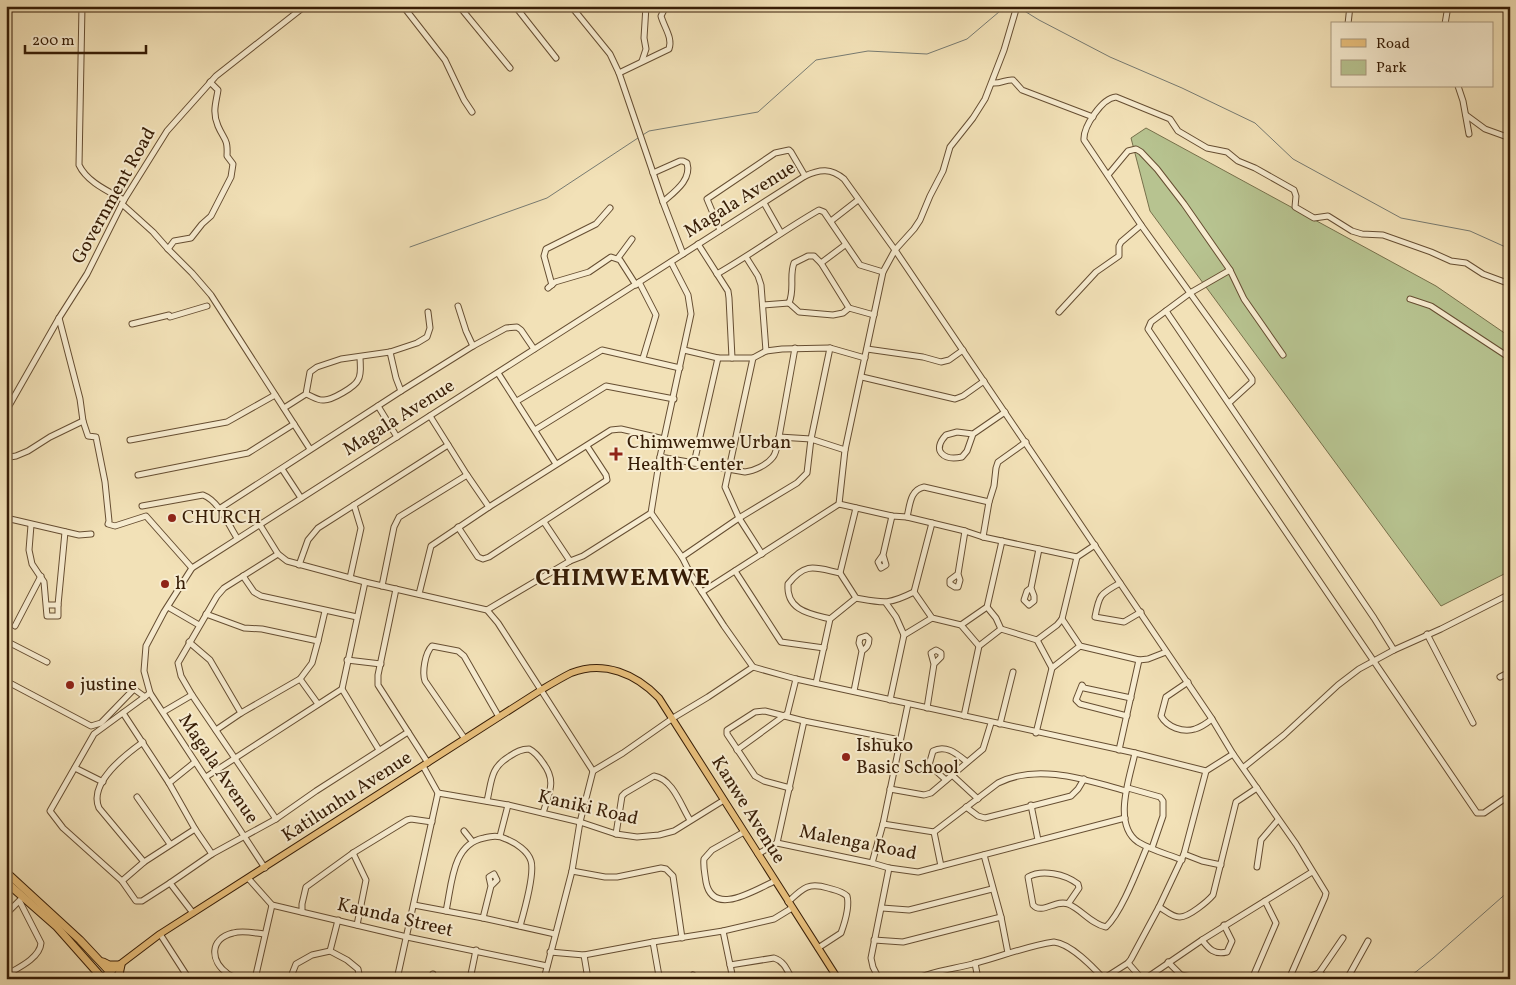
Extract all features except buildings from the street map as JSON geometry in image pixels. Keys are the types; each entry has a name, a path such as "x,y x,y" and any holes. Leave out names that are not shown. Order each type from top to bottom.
{"highway":[{"path":"6,872 56,917 100,961 111,976"},
{"path":"6,882 20,892 56,926 103,979"},
{"path":"100,961 109,965 121,965 118,979"}],"main road":[{"name":"Katilunhu Avenue","path":"103,979 111,976 121,965 160,934 541,690 572,673 588,669 620,671"},
{"name":"Kanwe Avenue","path":"620,671 653,692 672,718 838,979"}],"street":[{"path":"82,6 79,165 83,173 123,202 192,273 210,295 310,449"},
{"name":"Government Road","path":"6,410 59,318 88,274 123,202 167,131 210,82 305,6"},
{"path":"404,6 445,60 464,100 472,112"},
{"path":"459,6 510,68"},
{"path":"515,6 556,58"},
{"path":"571,6 610,54 619,72 663,202 683,254"},
{"path":"642,61 646,49 644,38 646,6"},
{"path":"619,72 670,46 669,36 661,16 666,6"},
{"path":"1348,22 1350,6"},
{"path":"1445,22 1448,6"},
{"path":"838,504 846,450 884,272 895,250 920,220 943,170 950,147 985,99 1015,16 1016,7"},
{"path":"992,83 1000,84 1013,80 1022,90 1093,117"},
{"path":"168,249 174,241 191,238 211,216 232,174 233,164 227,156 228,144 216,120 214,102 218,90 210,82"},
{"path":"1459,88 1469,134"},
{"path":"1229,403 1252,380 1141,225 1084,140 1093,117 1108,99 1116,97 1170,119 1178,131 1206,148 1227,152 1238,161 1255,168 1294,190 1296,196 1295,207 1314,218 1328,216 1362,234 1383,235 1451,261 1466,262 1483,274 1510,284"},
{"path":"1466,115 1485,129 1510,138"},
{"path":"1108,175 1128,151 1132,149 1141,152 1184,204 1230,270 1244,299 1283,355"},
{"path":"720,230 707,199 775,153 789,150 792,152 805,176"},
{"path":"653,173 680,161 687,163 688,172 686,177 681,185 663,202"},
{"name":"Magala Avenue","path":"265,868 163,712 148,695 144,671 146,646 192,568 805,176 824,170 838,174 844,179 895,250 1188,682 1233,754 1244,767 1256,788 1296,844 1326,893 1289,979"},
{"path":"831,221 858,200"},
{"path":"764,203 781,233"},
{"path":"610,208 596,224 546,249 544,256 550,286 555,282 589,272 606,259 611,257 618,258 638,283 656,314 643,358"},
{"path":"717,274 819,210 824,212 831,221 845,245 860,265 884,272"},
{"path":"1059,312 1096,272 1119,256 1121,242 1141,225"},
{"path":"618,258 632,240"},
{"path":"698,244 725,286 730,298 732,358"},
{"path":"821,263 845,245"},
{"path":"789,303 793,293 794,263 814,256 821,263 850,308 874,315"},
{"path":"746,257 760,280 766,351"},
{"path":"671,262 684,284 690,303 691,314 660,457 651,513 682,557 702,592 753,667 796,679 1135,753 1206,771"},
{"path":"1230,270 1190,293 1151,322 1148,329 1477,813 1484,813 1510,795"},
{"path":"1410,299 1430,306 1510,358"},
{"path":"763,305 789,303 799,312 833,315 843,313 850,308"},
{"path":"132,324 207,306"},
{"path":"458,306 473,346"},
{"path":"1166,311 1394,650"},
{"path":"284,408 306,394 310,372 317,367 329,362 390,352 417,343 427,337 430,328 428,312"},
{"path":"59,318 80,399 83,421 88,436 96,437 105,482 109,526 115,526 146,516 192,568"},
{"path":"219,509 473,346 506,328 517,327 521,330 534,349"},
{"path":"684,350 718,358 752,358 766,351 795,348 830,348 865,358"},
{"path":"660,457 728,470 745,472 756,470 773,456 779,437 795,348"},
{"path":"682,557 804,476 808,464 811,439 830,348"},
{"path":"867,349 922,356 941,362 949,360 962,350"},
{"path":"517,401 602,350 680,368"},
{"path":"390,352 396,378 402,391"},
{"path":"306,394 319,400 325,400 356,384 360,374 360,356"},
{"path":"694,463 718,358"},
{"path":"752,358 725,482 726,492 739,518 762,554"},
{"path":"498,372 556,464"},
{"path":"862,378 955,399 963,396 984,381"},
{"path":"536,430 606,386 674,399"},
{"path":"130,440 227,422 275,395"},
{"path":"378,406 397,437"},
{"path":"973,434 957,432 946,435 939,447 942,455 953,458 962,457 967,451 973,434 1006,412"},
{"path":"430,416 488,507"},
{"path":"6,454 10,457 28,451 50,437 83,421"},
{"path":"138,475 248,453 294,424"},
{"path":"420,594 431,546 488,507 611,430 616,429 664,439"},
{"path":"779,437 811,439 846,450"},
{"path":"982,537 998,462 1026,442"},
{"path":"299,565 312,534 318,528 448,445"},
{"path":"458,527 478,557 483,558 544,522 607,480 606,475 587,446"},
{"path":"282,469 301,498"},
{"path":"382,586 396,521 399,517 467,475"},
{"path":"907,517 913,495 916,490 924,487 989,502"},
{"path":"142,506 198,495 209,497 237,538"},
{"path":"702,592 838,504 892,516 907,517 982,537 1077,557"},
{"path":"350,578 361,528 354,505"},
{"path":"840,573 856,508"},
{"path":"487,610 570,561 583,556 651,513"},
{"path":"883,555 892,516"},
{"path":"6,518 65,532 91,534"},
{"path":"544,522 570,561"},
{"path":"932,523 914,592 932,618 961,625 979,646"},
{"path":"31,525 29,550 32,564 44,582 47,616 58,616 65,532"},
{"path":"260,525 278,554 287,561 365,582 487,610 498,623 592,771 580,822 572,871 544,979"},
{"path":"958,574 965,531"},
{"path":"961,625 987,607 1002,541"},
{"path":"1037,640 1062,619 1077,557 1095,545"},
{"path":"1031,588 1039,549"},
{"path":"276,819 192,695 181,676 178,663 199,625 224,588 278,554"},
{"path":"830,619 799,610 789,595 788,584 807,568 811,567 840,573 856,598 886,604 914,592"},
{"path":"735,571 781,642 824,648"},
{"path":"15,626 40,576"},
{"path":"243,576 254,592 261,596 357,617"},
{"path":"365,582 342,688 379,750"},
{"path":"1120,583 1100,596 1095,618 1124,622 1141,612"},
{"path":"396,589 378,675 378,685 408,732 438,793 397,979"},
{"path":"1244,767 1284,735 1338,685 1374,661 1510,594"},
{"path":"816,683 830,619 856,598"},
{"path":"886,604 896,617 904,635 890,700"},
{"path":"46,605 58,605"},
{"path":"168,607 199,625"},
{"path":"987,607 996,618 1001,629 1037,640 1052,668"},
{"path":"216,730 241,713 300,679 312,663 325,610"},
{"path":"206,614 244,628 262,629 318,641"},
{"path":"904,635 932,618"},
{"path":"1062,619 1080,646 1139,660 1148,659 1166,652"},
{"path":"964,716 979,646 1001,629"},
{"path":"1427,634 1473,723"},
{"path":"6,641 47,662"},
{"path":"190,642 210,660 241,713"},
{"path":"465,739 425,681 424,673 429,650 432,646 461,653 499,717"},
{"path":"1036,732 1052,668 1080,646"},
{"path":"854,691 862,651"},
{"path":"347,660 381,664"},
{"path":"1119,750 1139,660"},
{"path":"927,708 934,664"},
{"path":"592,771 623,753 672,718 708,698 753,667"},
{"path":"1000,724 1013,672"},
{"path":"1500,676 1510,672"},
{"path":"300,679 318,704"},
{"path":"737,750 786,715 796,679"},
{"path":"6,682 91,726 101,723 134,689 148,695"},
{"path":"1188,682 1166,698 1161,716 1163,720 1172,727 1188,730 1201,727 1212,719"},
{"path":"1127,716 1080,704 1076,700 1082,685 1084,688 1131,698"},
{"path":"206,777 342,688"},
{"path":"148,695 94,734 51,808 50,813 63,828 122,881 136,901 139,902 212,854 276,819 408,732"},
{"path":"163,712 192,695"},
{"path":"872,863 883,824 908,704"},
{"path":"790,788 764,781 754,776 727,734 727,730 760,710 804,721 900,740"},
{"path":"123,713 170,783 195,829 212,854"},
{"path":"777,843 804,721"},
{"path":"890,789 924,795 931,793 983,749 991,723"},
{"path":"143,742 114,764 97,794 96,802 144,862"},
{"path":"487,801 497,765 520,750 529,748 536,753 550,771 552,783 544,813"},
{"path":"946,780 928,765 933,751 939,748 947,749 967,762"},
{"path":"1135,753 1124,800 1124,818 1133,838 1149,848 1182,860"},
{"path":"916,979 934,972 1047,943 1059,942 1092,966 1103,979 1128,963 1182,860 1206,771 1233,754"},
{"path":"170,783 195,762"},
{"path":"75,768 103,782"},
{"path":"883,824 934,832 966,806 1003,780 1042,773 1084,779 1160,797 1163,801 1163,816 1131,885 1108,926 1104,927 1068,904 1054,904 1040,909 1036,908 1033,904 1028,878 1033,875 1051,873 1075,881 1079,888 1068,904"},
{"path":"952,775 978,799"},
{"path":"616,834 622,796 654,776 663,779 670,786 690,820"},
{"path":"966,806 978,816 984,818 1071,796 1084,779"},
{"path":"1159,907 1174,916 1180,917 1206,902 1215,891 1236,802 1256,788"},
{"name":"Kaniki Road","path":"438,793 508,805 580,822 616,834 637,837 659,835 674,831 724,800"},
{"path":"137,797 170,844"},
{"path":"500,836 508,805"},
{"path":"1031,805 1038,840"},
{"name":"Malenga Road","path":"758,854 777,843 889,868 918,872 1124,818"},
{"path":"302,912 306,887 353,853 407,820 432,822"},
{"path":"1256,867 1261,840 1278,820"},
{"path":"122,881 144,862 195,829"},
{"path":"464,831 472,841"},
{"path":"744,832 712,850 704,859 704,872 710,894 720,900 738,898 775,881"},
{"path":"934,832 941,866"},
{"path":"446,911 457,860 464,848 472,841 500,836 514,842 531,860 532,871 520,926"},
{"path":"353,853 366,880 357,925"},
{"path":"1184,854 1202,861 1221,865"},
{"path":"984,856 1001,916 1008,953"},
{"path":"572,871 605,877 629,875 661,868 666,869 673,876 682,938"},
{"path":"879,979 871,962 889,868"},
{"path":"1128,963 1143,979 1224,925 1312,872"},
{"path":"248,878 272,905 254,979 238,978 228,974 214,954 214,946 218,941 233,933 264,934"},
{"path":"170,883 193,913"},
{"path":"788,902 809,885 834,890 847,896 846,915 841,933 818,948"},
{"path":"483,918 490,886"},
{"path":"882,908 909,910 992,889"},
{"path":"6,975 38,952 41,943 20,902 20,892"},
{"path":"1252,979 1276,922 1265,901"},
{"path":"6,914 20,902"},
{"name":"Kaunda Street","path":"272,905 407,937 547,966"},
{"path":"414,905 555,934"},
{"path":"550,952 584,955 723,931 774,919 792,908"},
{"path":"874,940 903,942 1001,916"},
{"path":"330,951 338,920"},
{"path":"1202,940 1215,953 1227,952 1232,941 1224,925"},
{"path":"723,931 732,979"},
{"path":"160,934 189,979"},
{"path":"1302,979 1320,973 1343,938"},
{"path":"1347,979 1368,941"},
{"path":"653,942 659,976"},
{"path":"470,979 476,950"},
{"path":"290,979 296,964 312,955 330,951 347,960 358,969 360,979"},
{"path":"584,955 588,979"},
{"path":"730,965 774,958 784,965 792,979"},
{"path":"1168,962 1181,977 1201,979"},
{"path":"975,963 978,979"},
{"path":"934,972 935,979"},
{"path":"1320,973 1328,979"},
{"path":"651,979 659,976 682,979"}],"green space":[{"path":"1146,128 1436,286 1510,338 1510,571 1441,606 1150,211 1131,138"}],"waterway":[{"path":"641,136 649,131 758,112 816,60 868,51 927,54 967,39 1006,6"},
{"path":"1018,7 1110,57 1182,88 1255,123 1293,159 1401,218 1470,231 1510,249"},
{"path":"410,247 547,198 638,138"},
{"path":"1407,979 1510,890"}],"place":[{"name":"Chimwemwe Urban Health Center","path":"616,454"},
{"name":"CHURCH","path":"172,518"},
{"name":"h","path":"165,584"},
{"name":"justine","path":"70,685"},
{"name":"Ishuko Basic School","path":"846,757"}],"district":[{"name":"CHIMWEMWE","path":"623,579"}]}
